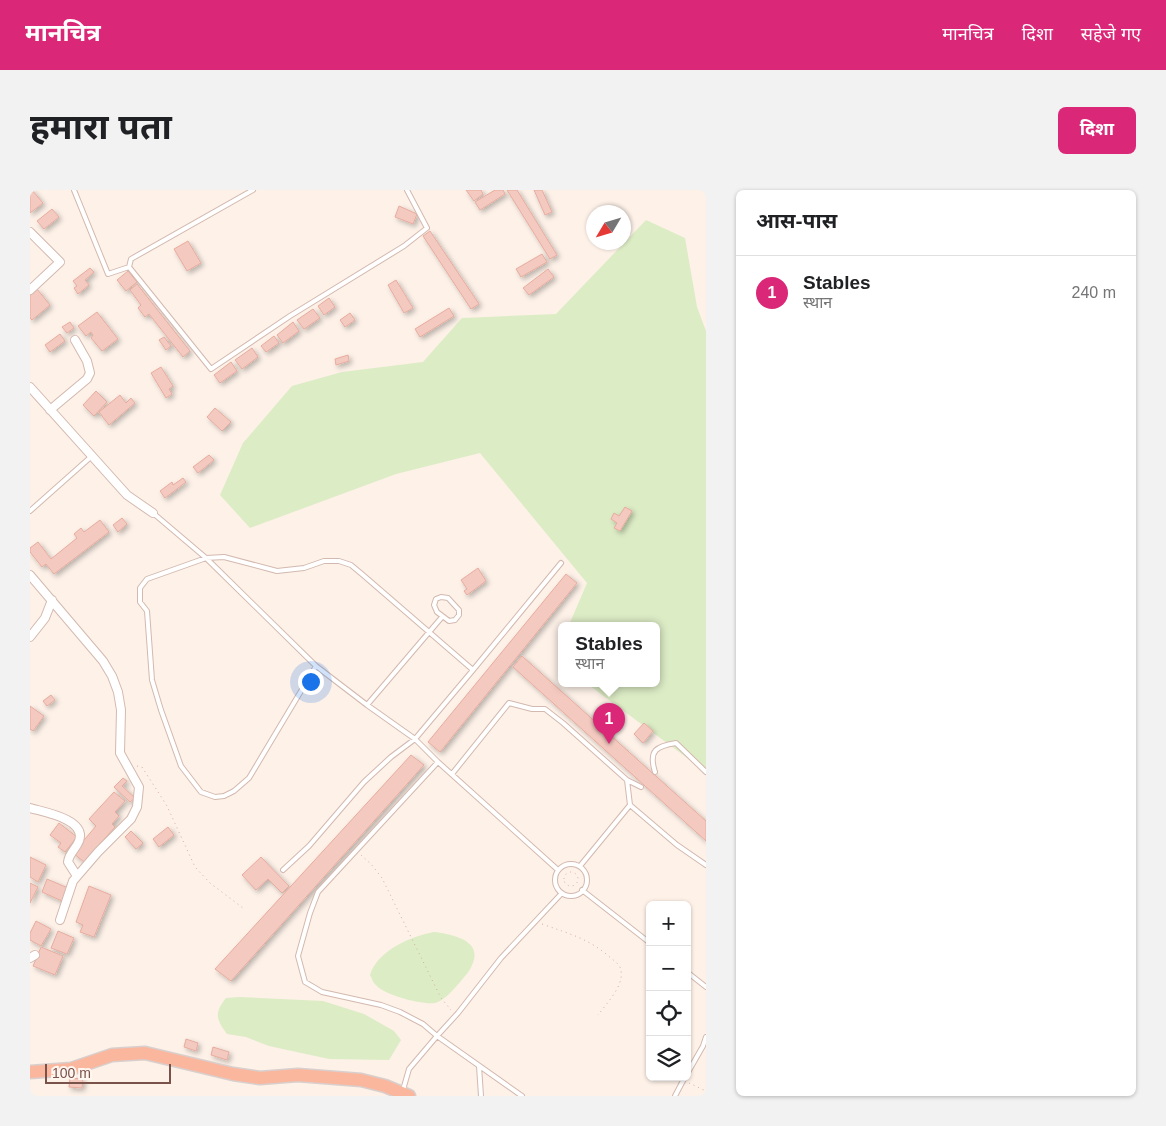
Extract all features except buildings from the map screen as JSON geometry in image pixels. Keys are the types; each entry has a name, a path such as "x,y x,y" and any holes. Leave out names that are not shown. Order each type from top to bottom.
{"highway":[{"path":"30,1072 71,1069 112,1055 145,1053 233,1074 260,1078 298,1075 336,1077 385,1086 406,1094"}],"street":[{"path":"30,232 60,262 30,290"},
{"path":"50,410 87,379 90,373 87,361 75,340"},
{"path":"30,387 33,396 50,410 127,495 153,513"},
{"path":"30,575 103,661 112,676 118,692 121,710 120,753 139,787 137,807 131,819 73,881 60,920"},
{"path":"30,636 45,618 52,600"},
{"path":"30,808 58,816 72,823 78,830 79,842 69,856 68,862 77,876"}],"lane":[{"path":"74,190 108,274 129,267"},
{"path":"129,267 131,259 253,190"},
{"path":"129,267 211,369 290,316 404,246 428,228 406,190"},
{"path":"30,511 93,456"},
{"path":"153,513 206,558 316,666 415,739 558,870"},
{"path":"316,666 249,778 234,791 224,796 215,797 201,792 181,766 152,680 147,611 140,602 140,588 146,579 206,558 224,557 277,571 304,568 324,561 339,560 363,575 473,670"},
{"path":"284,870 309,846 364,782 391,757 415,739 561,563"},
{"path":"441,596 448,598 455,604 460,615 455,620 449,621 442,617 434,605 436,599 441,596"},
{"path":"367,705 442,617"},
{"path":"452,774 509,703 532,709 546,709 627,780 641,787"},
{"path":"655,772 652,763 655,749 660,745 676,743 706,772"},
{"path":"438,762 318,892 306,925 298,956 305,982 322,992 381,1005 423,1024 522,1096"},
{"path":"627,780 630,805 677,845 706,865"},
{"path":"580,866 630,805"},
{"path":"568,863 580,866 586,873 586,886 579,894 571,896 562,893 554,882 558,870 568,863"},
{"path":"582,890 646,940"},
{"path":"406,1094 408,1069 458,1013 501,958 562,893"},
{"path":"691,975 706,987 706,992"},
{"path":"691,1067 706,1037"},
{"path":"479,1066 481,1096"},
{"path":"675,1096 683,1081"}],"path":[{"path":"124,762 142,767 149,777 166,806 195,867 210,882 244,908"},
{"path":"356,851 371,864 382,878 441,998 449,1009 458,1013"},
{"path":"567,872 572,872 577,876 578,882 574,886 569,886 564,883 563,878 567,872"},
{"path":"535,922 587,940 618,964 622,971 620,982 598,1015"},
{"path":"691,1080 706,1091"}],"green space":[{"path":"646,220 685,238 697,307 706,331 706,772 591,687 660,687 660,622 570,622 587,583 480,453 396,474 250,528 220,495 243,443 292,386 342,372 423,362 462,318 556,314 617,250 631,250 631,236"},
{"path":"434,932 449,934 464,940 474,950 475,956 470,969 446,997 435,1003 421,1002 395,996 380,989 375,984 370,975 374,966 387,952 405,941"},
{"path":"226,998 323,1001 364,1014 394,1031 401,1040 389,1060 329,1059 269,1046 246,1037 227,1034 221,1024 218,1012 222,1003"}],"place":[{"name":"Stables","path":"609,744"}]}
